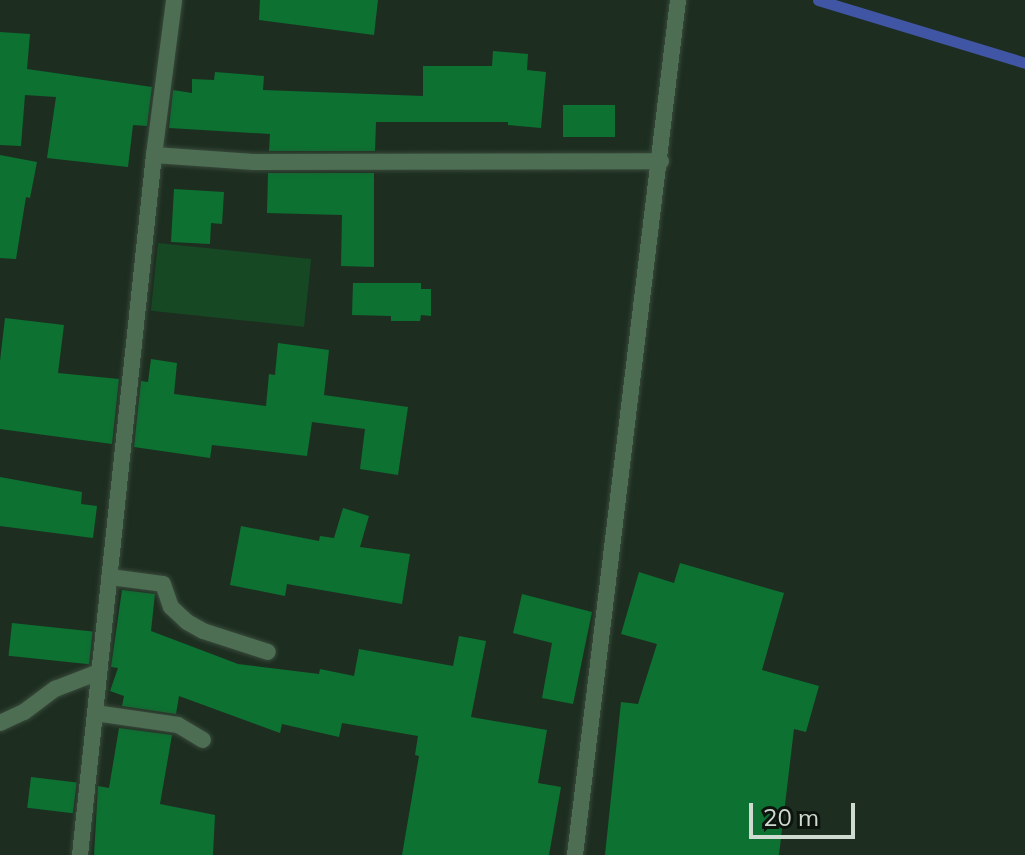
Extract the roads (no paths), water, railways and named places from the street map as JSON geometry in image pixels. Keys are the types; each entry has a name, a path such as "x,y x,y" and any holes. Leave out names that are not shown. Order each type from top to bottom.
{"street":[{"path":"80,855 154,155 174,0"},
{"path":"575,855 678,0"},
{"path":"154,155 254,162 661,161"},
{"path":"110,577 163,584 171,607 187,622 203,631 268,652"},
{"path":"0,723 24,712 55,689 99,672"},
{"path":"95,713 178,725 203,740"}],"waterway":[{"path":"818,0 1025,63"}]}
